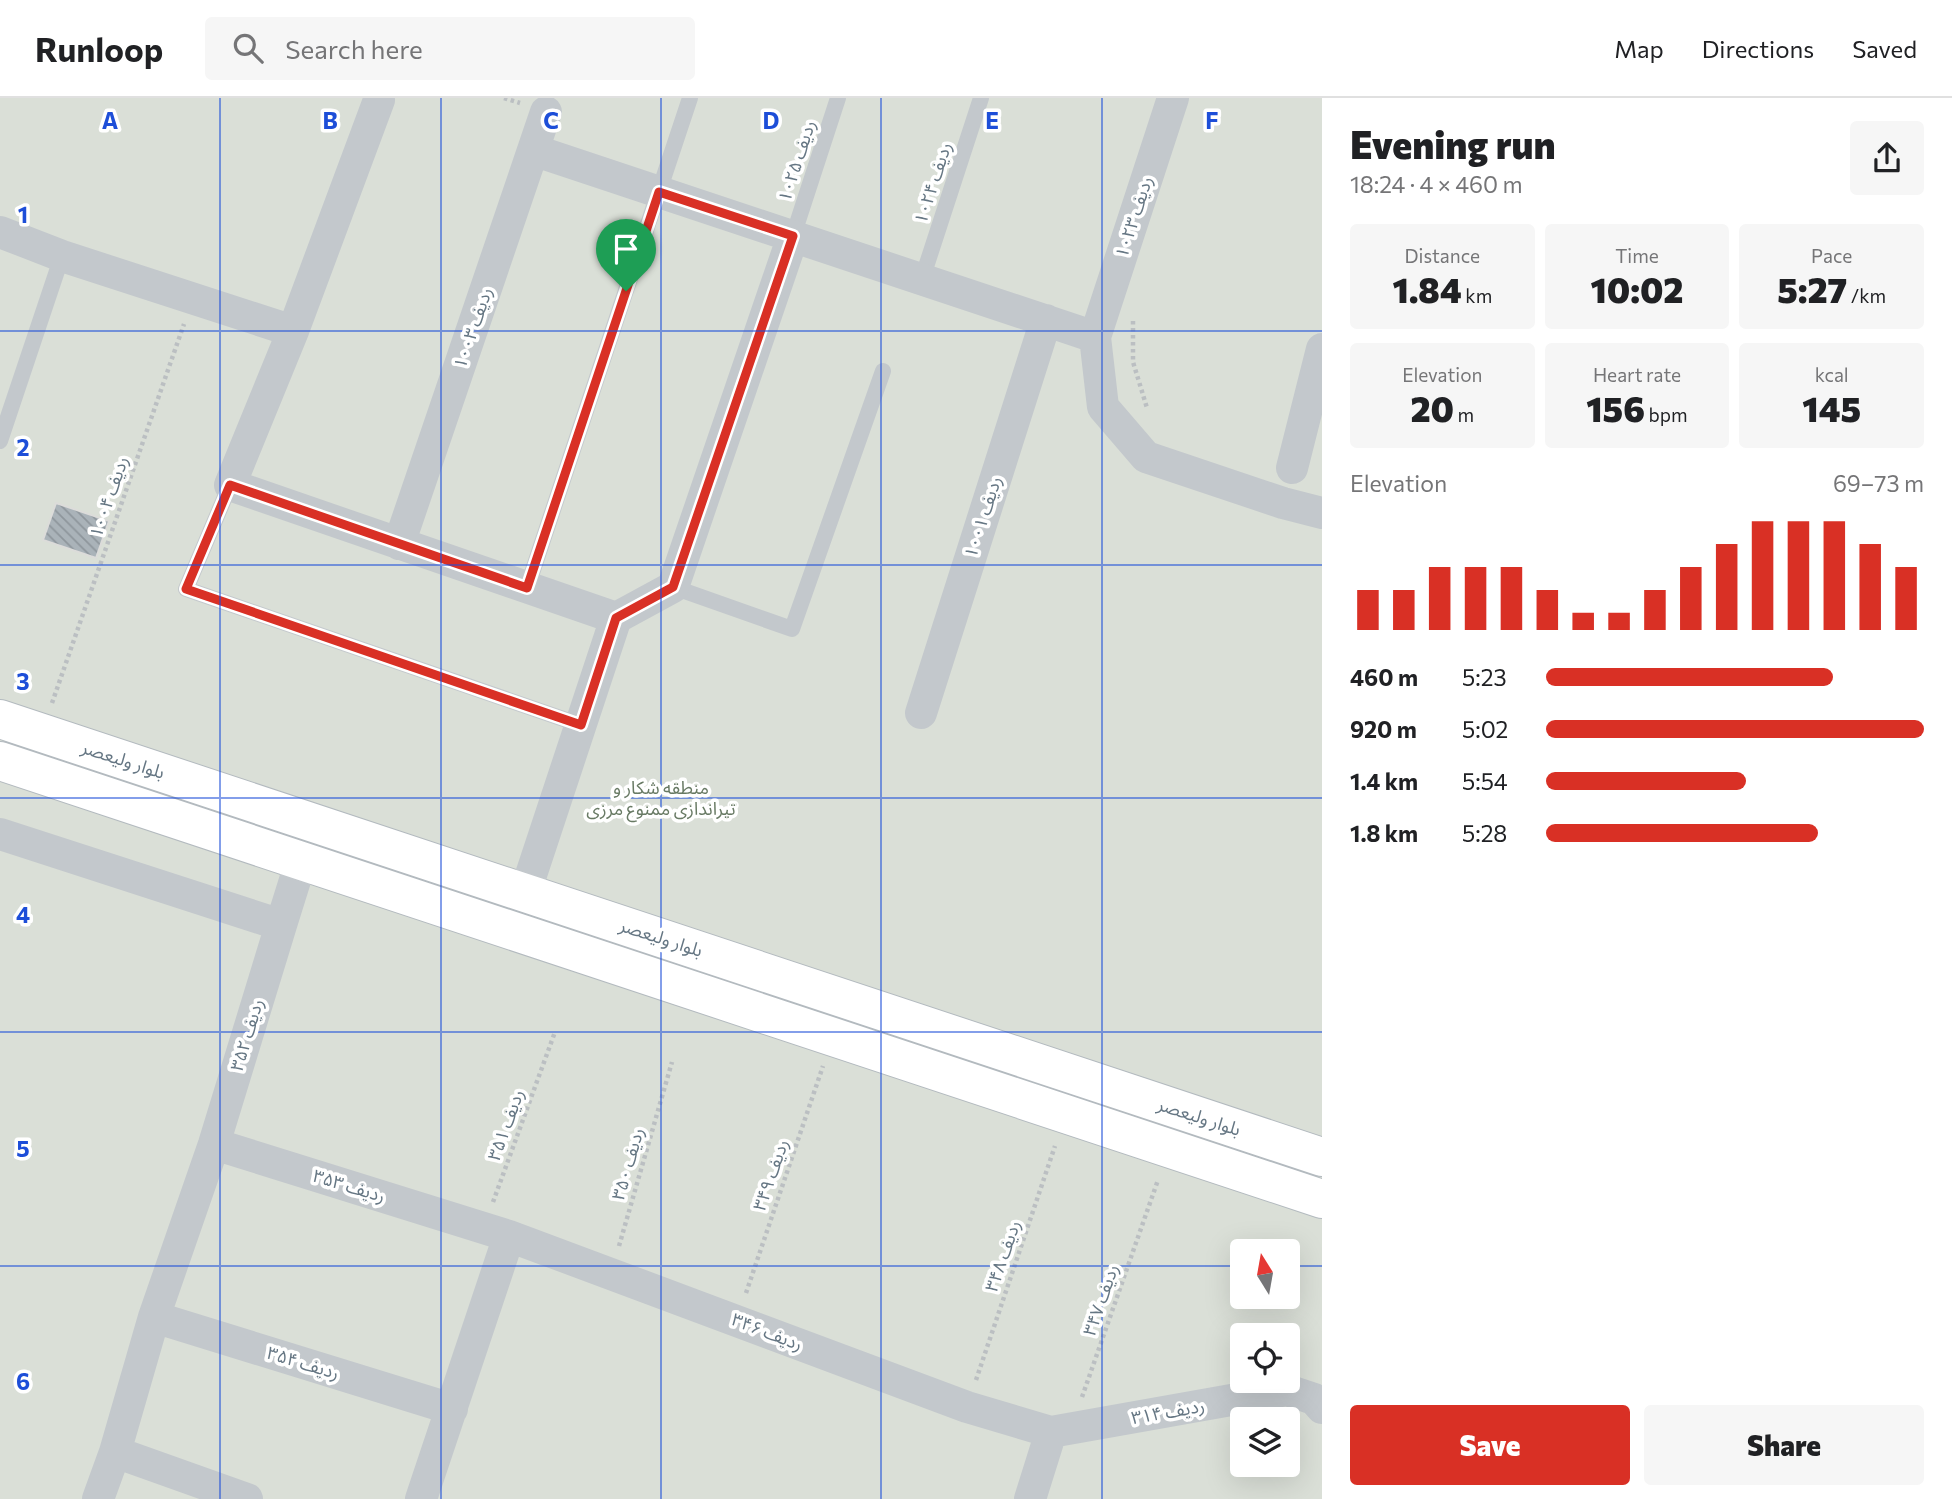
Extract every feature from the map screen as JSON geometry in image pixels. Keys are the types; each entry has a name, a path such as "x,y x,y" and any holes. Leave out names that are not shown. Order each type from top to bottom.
{"street":[{"name":"ردیف ۱۰۲۳","path":"1095,337 1172,98"},
{"path":"379,100 292,331 230,485 616,618"},
{"name":"ردیف ۱۰۰۳","path":"399,544 549,105"},
{"path":"533,150 1095,337 1103,407 1146,457 1283,503 1322,513"},
{"path":"0,232 62,256 292,331"},
{"path":"525,893 616,618 673,587 793,236"},
{"name":"ردیف ۱۰۰۱","path":"921,713 1046,320"},
{"path":"1292,468 1322,349"},
{"name":"بلوار ولیعصر","path":"0,719 1322,1157"},
{"path":"0,761 1322,1199"},
{"path":"0,834 281,925"},
{"name":"ردیف ۳۵۲","path":"98,1499 115,1452 154,1317 214,1144 302,861"},
{"name":"ردیف ۳۵۳","path":"214,1144 497,1232"},
{"path":"421,1499 452,1409 497,1232"},
{"name":"ردیف ۳۴۶","path":"497,1232 967,1407 1060,1431"},
{"name":"ردیف ۳۵۴","path":"154,1317 452,1409"},
{"name":"ردیف ۳۱۴","path":"1060,1431 1287,1391 1314,1399 1322,1408"},
{"path":"1030,1499 1060,1431"},
{"path":"115,1452 247,1499"}],"lane":[{"path":"527,588 690,98"},
{"name":"ردیف ۱۰۲۵","path":"793,236 838,98"},
{"name":"ردیف ۱۰۲۴","path":"922,279 981,98"},
{"path":"0,441 62,256"},
{"path":"673,587 792,629 883,370"},
{"path":"230,485 186,589 581,725"}],"path":[{"name":"ردیف ۱۰۰۴","path":"52,704 193,298"},
{"path":"1107,299 1133,317 1133,362 1145,406 1153,415"},
{"name":"ردیف ۳۵۱","path":"497,1232 555,1032"},
{"name":"ردیف ۳۴۹","path":"737,1321 831,1037"},
{"name":"ردیف ۳۵۰","path":"610,1274 672,1062"},
{"name":"ردیف ۳۴۸","path":"967,1407 1064,1114"},
{"name":"ردیف ۳۴۷","path":"1060,1431 1158,1180"}],"green space":[{"name":"منطقه شکار و تیراندازی ممنوع مرزی","path":"0,98 1322,98 1322,1499 0,1499"}],"building":[{"path":"56,503 109,521 96,558 43,540"}],"route":[{"path":"659,192 793,236 673,587 616,618 581,725 186,589 230,485 527,588 626,291 659,192"}]}
